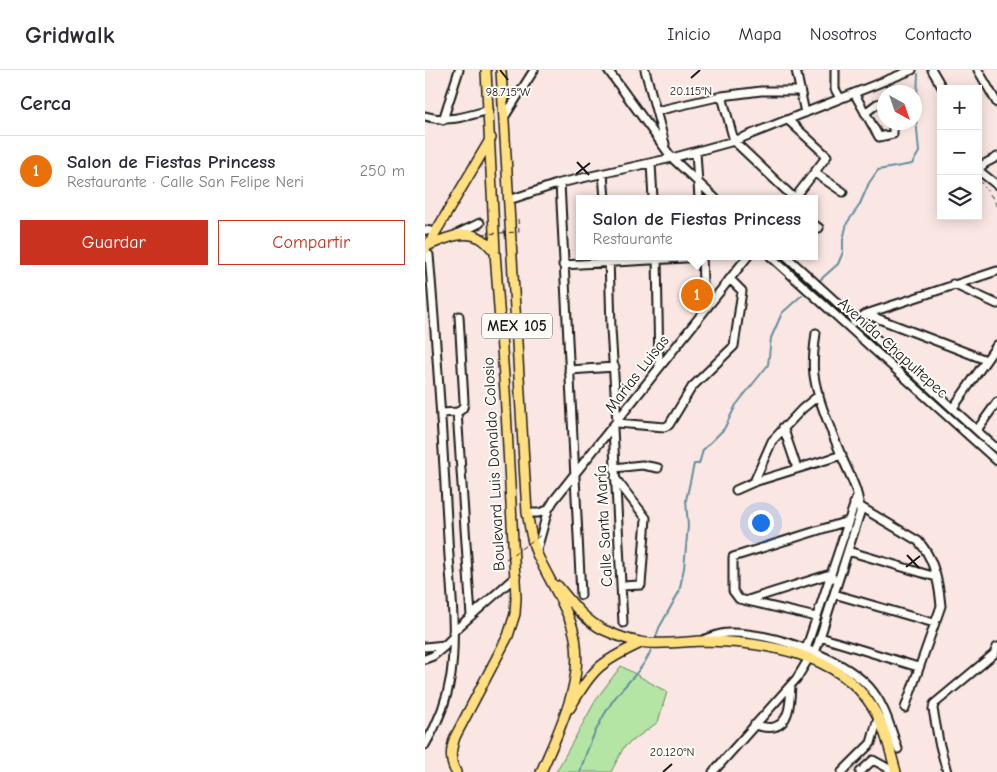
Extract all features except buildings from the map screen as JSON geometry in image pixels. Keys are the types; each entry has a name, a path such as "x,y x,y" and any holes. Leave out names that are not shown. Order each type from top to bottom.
{"main road":[{"name":"Boulevard Luis Donaldo Colosio","path":"456,772 452,762 452,746 455,737 508,636 515,614 516,576 511,531 505,391 495,252 491,138 486,70"},
{"name":"Boulevard Luis Donaldo Colosio","path":"501,70 527,513 536,553 550,577"},
{"path":"428,250 436,232 491,138"},
{"path":"428,250 457,235 479,237 495,252"},
{"name":"MEX 105","path":"550,577 588,620 602,630 644,643 682,641 745,643 810,654 849,680 858,688 874,710 895,772"},
{"name":"MEX 105","path":"541,772 562,722 572,689 577,655 572,625 550,577"},
{"name":"MEX 105","path":"562,722 594,670 606,660 644,643"}],"street":[{"path":"443,120 459,70"},
{"path":"505,116 534,70"},
{"path":"608,70 672,158 712,195"},
{"path":"645,70 666,148"},
{"path":"796,70 805,113"},
{"path":"835,70 835,89 839,98"},
{"path":"509,200 560,183 672,158 734,141 912,70"},
{"path":"932,70 941,85"},
{"path":"978,70 997,103"},
{"path":"656,111 722,96 800,91"},
{"path":"854,93 879,137 893,134 893,130"},
{"path":"722,96 734,141 791,195"},
{"path":"865,113 877,104"},
{"path":"425,116 443,120 467,117 489,110"},
{"path":"788,120 827,156 797,195"},
{"path":"696,152 699,195"},
{"path":"982,166 997,157"},
{"path":"651,163 653,195"},
{"path":"815,173 843,192"},
{"path":"982,173 997,185"},
{"path":"603,174 605,195"},
{"path":"560,183 581,595"},
{"path":"457,235 480,223"},
{"path":"425,230 436,232"},
{"path":"425,745 435,728 445,704 451,674 453,635 441,413 428,250"},
{"path":"563,265 601,260"},
{"name":"Calle Santa María","path":"609,260 611,329 615,367 614,468 623,623"},
{"path":"657,260 659,367"},
{"path":"702,260 704,311"},
{"name":"Marias Luisas","path":"536,553 548,510 574,473 615,425 745,260"},
{"name":"Avenida Chapultepec","path":"775,260 997,461"},
{"name":"Avenida Chapultepec","path":"791,260 997,449"},
{"path":"849,326 866,314 997,271"},
{"path":"615,425 664,427 669,425 692,387 734,346 743,291 730,279"},
{"path":"953,284 997,304"},
{"path":"866,314 987,360"},
{"path":"441,413 461,411 464,407 459,316"},
{"path":"810,654 816,617 848,521 857,505 859,494 842,455 814,377 813,354 815,333"},
{"path":"953,408 997,345"},
{"path":"569,370 615,367"},
{"path":"754,482 771,441 783,427 819,395"},
{"path":"977,430 997,402"},
{"path":"457,412 471,616"},
{"path":"783,427 797,468"},
{"path":"736,490 754,482 842,455"},
{"path":"614,468 642,465 658,468"},
{"path":"615,478 646,518 641,584 621,586"},
{"path":"713,772 797,678 820,637 860,513 857,505"},
{"path":"857,505 917,541 926,549 931,559 940,594 941,606 905,708"},
{"path":"527,513 538,513 548,510"},
{"path":"816,617 739,599 733,591 733,557 848,521"},
{"path":"848,552 935,577"},
{"path":"747,600 827,575 839,580"},
{"path":"425,659 433,656 471,616 516,576"},
{"path":"834,594 934,624"},
{"path":"820,637 918,667"},
{"path":"425,647 445,645"},
{"path":"947,772 939,742 933,704 994,654 997,646"},
{"path":"810,654 842,665 873,691 880,701 898,749"},
{"path":"754,725 773,728 779,724 788,714 791,685"},
{"path":"873,760 871,743 878,718"},
{"path":"842,772 871,743"},
{"path":"873,760 895,772"},
{"path":"861,772 873,760"}],"path":[{"path":"982,184 997,206"},
{"path":"481,234 519,232 518,219"},
{"path":"506,559 541,534"}],"green space":[{"path":"621,666 667,692 658,722 624,747 611,772 556,772 597,698"}],"waterway":[{"path":"820,280 838,264 843,252 843,240 847,223 859,206 869,183 878,170 912,164 919,152 916,118 918,74"},
{"path":"655,640 659,628 679,592 684,568 688,526 686,500 694,464 699,464 703,450 724,429 736,405 768,365 771,338 782,313 802,295"},
{"path":"580,772 593,736 602,718 617,695 645,662 652,647"}],"place":[{"name":"Salon de Fiestas Princess","path":"697,295"}]}
